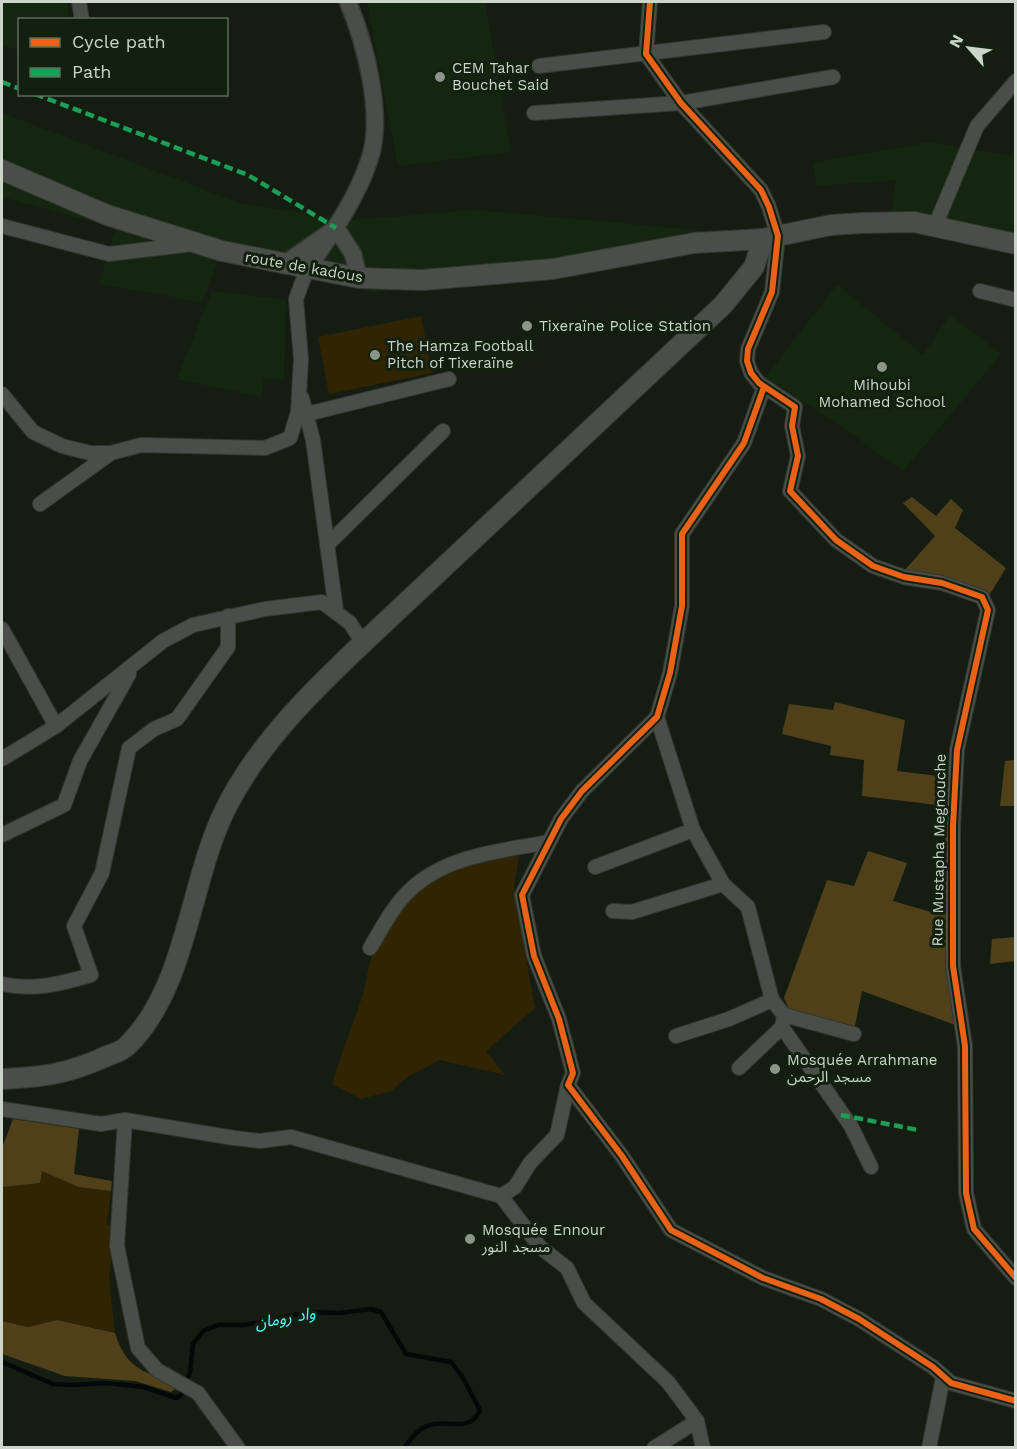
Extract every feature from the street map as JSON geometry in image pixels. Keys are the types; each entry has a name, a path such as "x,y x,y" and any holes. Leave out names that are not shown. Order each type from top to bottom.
{"main road":[{"name":"route de kadous","path":"2,170 107,215 198,243 283,265 359,278 422,280 553,269 694,243 770,238 831,225 862,223 914,222 1016,244"},
{"path":"2,1079 48,1077 81,1068 126,1048 154,1009 175,965 205,857 225,810 244,775 309,695 723,305 754,267 770,238"}],"street":[{"path":"79,2 82,18"},
{"path":"2,394 33,432 62,446 90,453 111,453 141,445 265,448 290,438 298,412 301,359 296,300 306,269 336,228 370,157 374,119 369,78 359,28 348,2"},
{"path":"650,2 646,54 681,103 761,190 770,238"},
{"path":"539,66 824,32"},
{"path":"534,113 681,103 832,77"},
{"path":"935,226 977,126 1016,81"},
{"path":"2,184 21,178"},
{"path":"2,226 109,254 198,243"},
{"path":"283,265 336,228"},
{"path":"336,228 353,254 359,278"},
{"name":"Rue Mustapha Megnouche","path":"770,238 772,292 748,349 747,361 751,373 764,387 795,407 792,426 798,456 790,491 836,540 873,566 904,577 942,584 982,597 988,610 957,750 953,826 952,966 965,1046 966,1192 974,1229 1016,1278"},
{"path":"980,291 1016,300"},
{"path":"307,414 449,379"},
{"path":"501,1196 515,1187 530,1163 557,1135 568,1085 573,1073 559,1018 534,956 522,895 549,842 582,791 657,717 670,673 682,606 682,534 744,443 764,387"},
{"path":"299,390 313,440 336,610"},
{"path":"327,545 443,431"},
{"path":"40,504 111,453"},
{"path":"2,759 56,726 163,641 193,625 297,603 322,602 336,610 350,623 363,643"},
{"path":"2,984 23,989 58,985 91,975 74,926 102,873 129,748 154,729 177,719 228,647 228,616"},
{"path":"2,629 56,726"},
{"path":"2,835 64,805 80,761 135,664"},
{"path":"657,717 693,830 723,884 748,907 772,1000 783,1021 851,1126 871,1167"},
{"path":"595,867 693,830"},
{"path":"370,948 392,910 410,890 436,872 474,855 549,842"},
{"path":"613,911 632,912 723,884"},
{"path":"676,1036 729,1019 772,1000"},
{"path":"783,1021 854,1034"},
{"path":"739,1068 783,1021"},
{"path":"568,1085 622,1156 671,1230 763,1278 821,1299 859,1319 933,1368 943,1378 1016,1401"},
{"path":"2,1109 100,1124 125,1120 234,1138 260,1140 291,1137 501,1196 540,1247 567,1268 584,1303 668,1382 697,1421 703,1448"},
{"path":"125,1120 117,1246 138,1348 156,1370 198,1393 238,1448"},
{"path":"929,1448 943,1378"},
{"path":"654,1448 697,1421"}],"shaded area":[{"path":"2,2 67,2 69,18 18,18 18,50 2,45"},
{"name":"CEM Tahar Bouchet Said","path":"367,2 485,2 511,152 398,166"},
{"path":"2,113 242,204 355,220 475,210 697,230 702,247 569,278 374,292 293,276 219,257 202,302 99,284 116,228 2,197"},
{"path":"930,142 1015,157 1015,242 891,216 896,180 817,186 813,163"},
{"name":"Mihoubi Mohamed School","path":"837,285 923,355 950,315 1001,354 903,471 836,422 765,378"},
{"path":"212,291 286,300 284,380 263,378 262,397 177,379"},
{"name":"The Hamza Football Pitch of Tixeraïne","path":"421,316 432,373 329,394 318,337"},
{"path":"912,497 936,516 951,499 963,510 955,528 1006,568 990,594 974,586 904,571 935,536 903,503"},
{"path":"835,702 905,720 897,771 947,777 946,806 862,796 864,760 830,755 831,746 782,734 789,704 833,710"},
{"path":"1015,760 1015,806 1000,806 1005,761"},
{"path":"868,851 907,863 893,901 931,912 945,879 951,881 961,1027 862,991 854,1031 790,1011 784,998 827,880 854,886"},
{"path":"519,856 514,888 535,1008 486,1051 505,1075 440,1060 407,1077 391,1091 361,1099 332,1084 362,997 373,953 384,930 398,911 431,881 450,871 494,858"},
{"path":"1015,937 1015,961 990,964 992,939"},
{"path":"13,1119 79,1129 74,1174 112,1181 111,1191 78,1187 42,1171 40,1183 2,1187 2,1148"},
{"path":"41,1171 78,1187 111,1191 107,1225 115,1226 109,1279 115,1333 57,1320 28,1327 2,1321 2,1187 40,1183"},
{"path":"57,1320 115,1333 120,1346 132,1363 178,1387 171,1392 135,1381 65,1376 2,1354 2,1321 28,1327"}],"waterway":[{"name":"واد رومان","path":"2,1362 53,1384 105,1383 144,1387 176,1398 181,1395 190,1372 193,1344 203,1331 218,1325 245,1325 309,1312 339,1313 371,1309 381,1312 406,1354 451,1362 463,1378 480,1410 476,1417 466,1423 441,1423 425,1427 413,1436 404,1448"}],"marked path":[{"path":"2,82 18,88"},
{"path":"40,96 248,175 336,228"},
{"path":"841,1115 918,1130"}],"cycle path":[{"path":"650,2 646,54 681,103 761,190 778,236 772,292 748,349 747,361 751,373 759,383 795,407 792,426 798,456 790,491 836,540 873,566 904,577 942,583 982,597 988,610 957,750 953,826 953,966 965,1046 966,1193 974,1229 1016,1278"},
{"path":"764,387 744,443 682,534 682,606 670,673 657,717 582,791 561,819 522,895 534,956 559,1019 573,1073 568,1085 622,1156 671,1230 763,1278 821,1299 859,1319 933,1367 951,1383 1016,1401"}],"place":[{"name":"CEM Tahar Bouchet Said","path":"440,77"},
{"name":"Tixeraïne Police Station","path":"527,326"},
{"name":"The Hamza Football Pitch of Tixeraïne","path":"375,355"},
{"name":"Mihoubi Mohamed School","path":"882,367"},
{"name":"Mosquée Arrahmane مسجد الرحمن","path":"775,1069"},
{"name":"Mosquée Ennour مسجد النور","path":"470,1239"}]}
